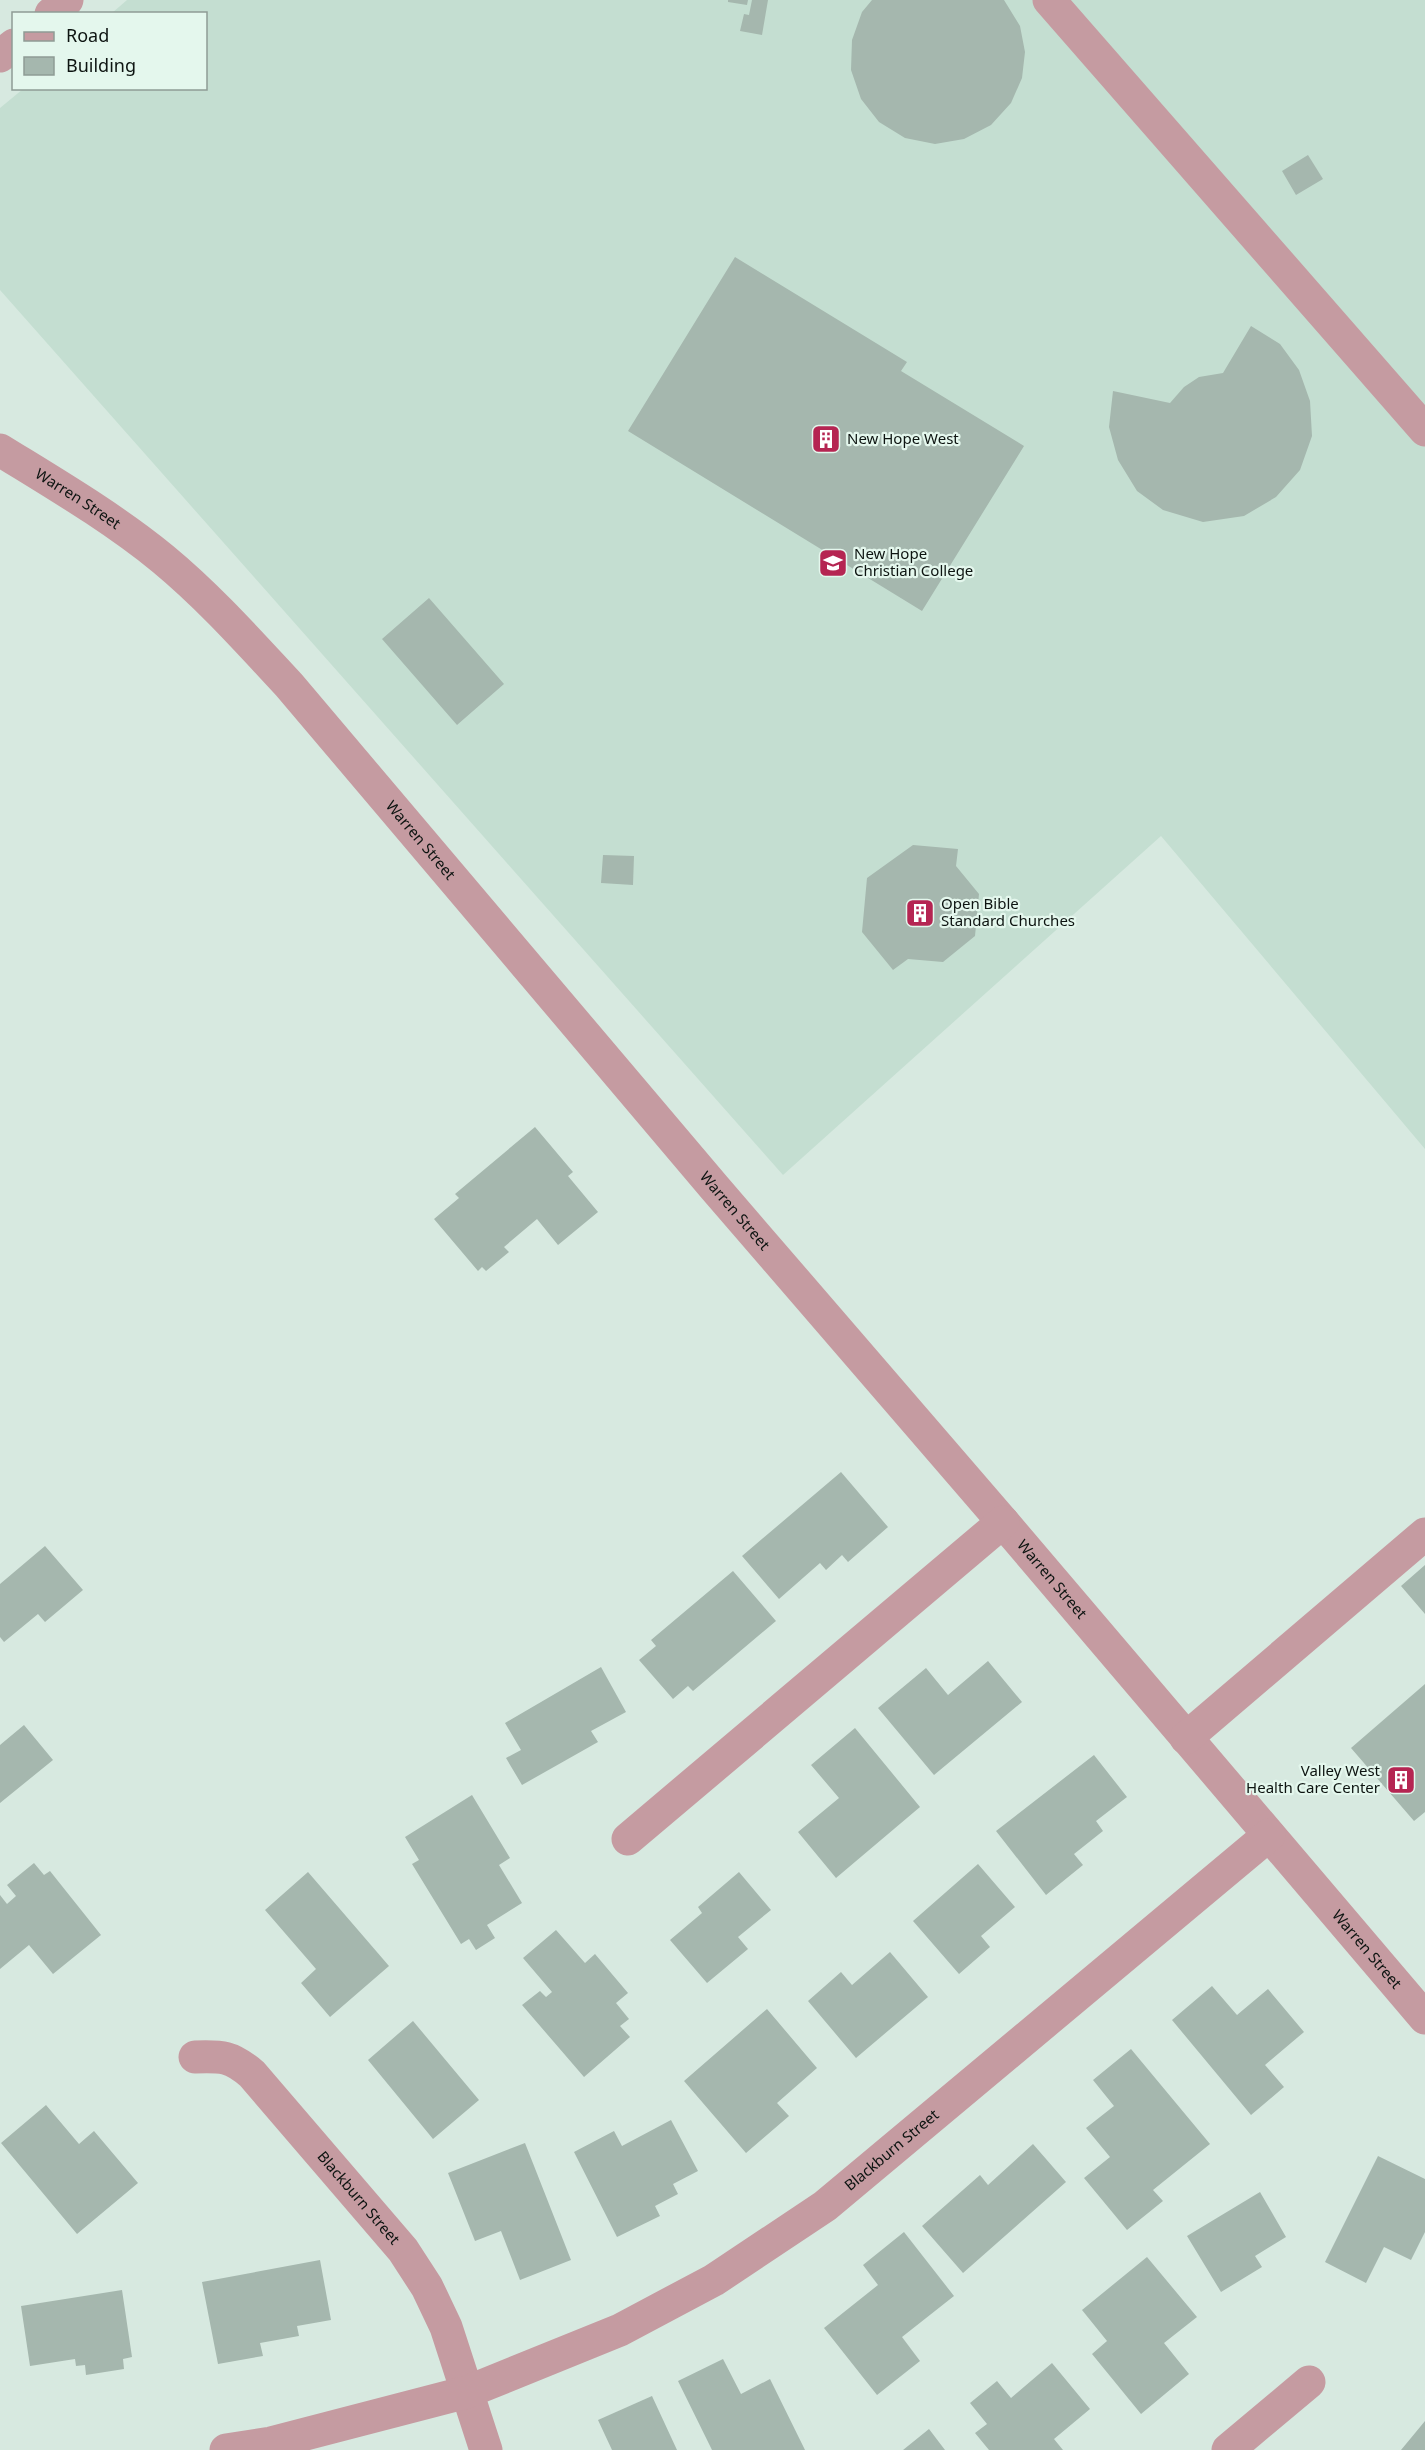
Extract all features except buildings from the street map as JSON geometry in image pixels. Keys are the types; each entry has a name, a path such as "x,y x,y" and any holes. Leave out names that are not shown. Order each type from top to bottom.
{"street":[{"path":"53,12 67,0"},
{"path":"1049,0 1425,430"},
{"path":"0,56 12,47"},
{"name":"Warren Street","path":"0,450 79,500 163,559 223,614 294,691 714,1187 1003,1522 1425,2018"},
{"path":"628,1839 1003,1522"},
{"path":"1186,1738 1425,1534"},
{"name":"Blackburn Street","path":"226,2450 271,2443 467,2392 620,2330 714,2280 825,2206 1269,1835"},
{"name":"Blackburn Street","path":"195,2057 225,2056 240,2063 252,2074 403,2250 426,2287 446,2327 467,2392"},
{"path":"1228,2450 1309,2382"},
{"path":"467,2392 486,2450"}],"shaded area":[{"name":"New Hope Christian College","path":"127,0 1425,0 1425,1149 1161,836 783,1175 0,290 0,108 22,90 207,90 207,12 113,12"}],"place":[{"name":"New Hope West","path":"826,439"},
{"name":"New Hope Christian College","path":"833,563"},
{"name":"Open Bible Standard Churches","path":"920,913"},
{"name":"Valley West Health Care Center","path":"1401,1780"}]}
